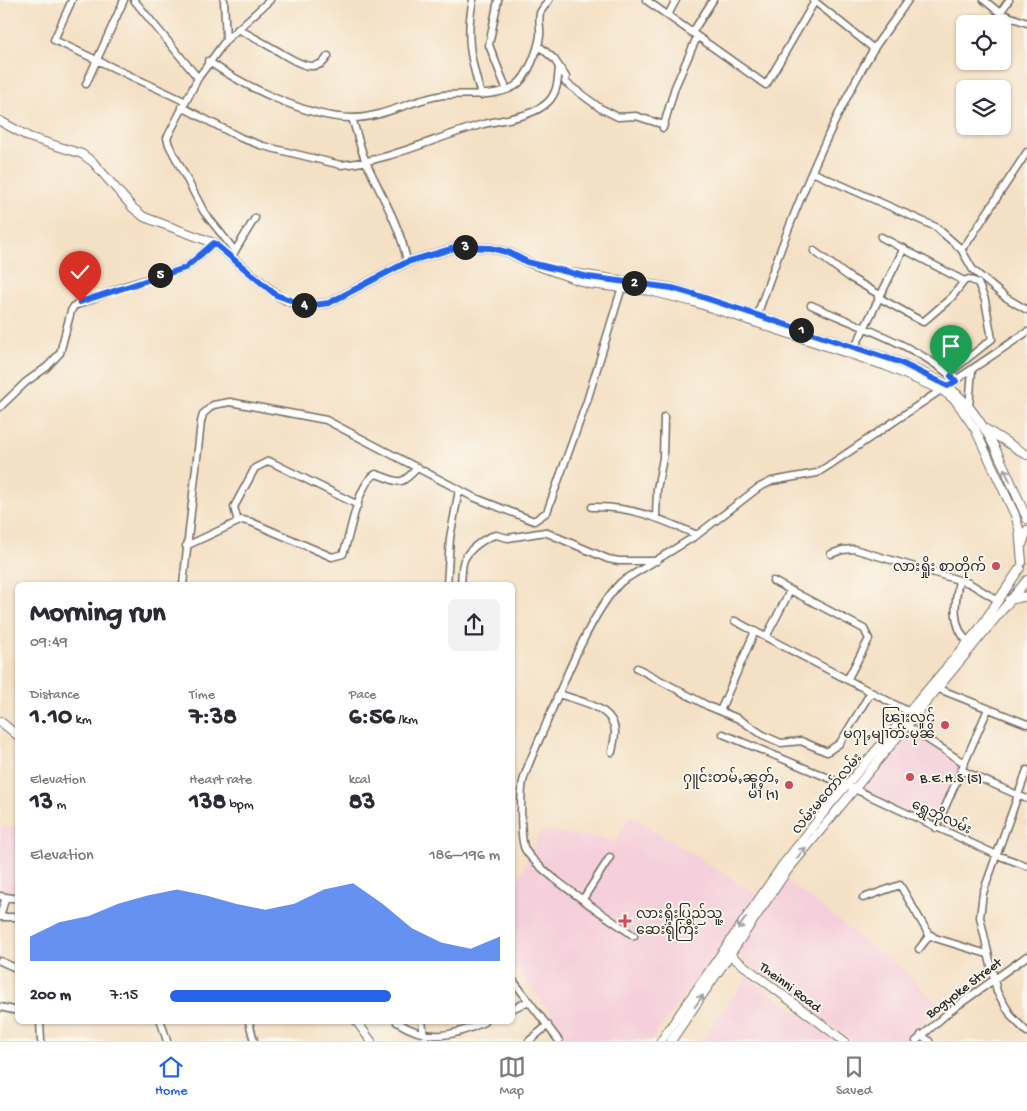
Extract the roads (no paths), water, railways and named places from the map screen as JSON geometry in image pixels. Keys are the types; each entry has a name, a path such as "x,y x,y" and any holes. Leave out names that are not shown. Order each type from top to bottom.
{"main road":[{"path":"0,121 29,137 82,154 93,162 144,217 191,232 214,243 234,254 276,295 307,306 329,303 407,262 458,247 491,248 510,253 527,262 589,284 650,290 694,302 886,366 945,388 975,429 1015,515 1023,562 1022,575 1027,579"},
{"path":"527,262 588,277 672,288 899,362 945,388 969,407 983,428 1027,519"},
{"path":"983,428 1027,455"},
{"path":"1017,496 1022,500 1027,500"},
{"path":"1021,548 1027,530"},
{"name":"လမ်းမတော်လမ်း","path":"934,688 999,600 1023,562"},
{"name":"လမ်းမတော်လမ်း","path":"671,1041 768,892 814,831 1027,579"},
{"path":"1009,600 1027,596"},
{"name":"လမ်းမတော်လမ်း","path":"851,788 907,726 912,714"},
{"path":"0,722 15,734"},
{"name":"လမ်းမတော်လမ်း","path":"661,1041 727,953"},
{"name":"Theinni Road","path":"727,953 844,1041"},
{"path":"358,1024 371,1041"}],"street":[{"path":"72,0 54,40 183,104 242,138 263,146 341,165 414,148 480,125 538,110 555,91 559,66"},
{"path":"86,84 124,0"},
{"path":"134,0 198,78"},
{"path":"224,0 226,40"},
{"path":"255,218 234,254 204,212 169,146 167,138 183,104 208,62 226,40 270,0"},
{"path":"472,0 467,25 468,41 481,95"},
{"path":"498,0 489,45 506,88"},
{"path":"208,62 236,80 303,109 352,118 390,110 442,95 481,95 515,86 521,80 535,57 538,45 540,13 548,0"},
{"path":"646,0 766,85 814,1 874,49"},
{"path":"668,15 676,0"},
{"path":"538,45 554,59 566,77 565,82 600,108 618,117 636,116 663,127 694,35 713,0"},
{"path":"757,316 776,258 812,172 874,49 908,0"},
{"path":"984,0 1000,13 1027,23"},
{"path":"1000,13 1008,0"},
{"path":"238,29 295,62 316,66 325,61 328,56"},
{"path":"352,118 365,160 405,250 407,262"},
{"path":"960,248 967,242 1027,152"},
{"path":"812,172 936,227 960,248 973,270 1005,297 1027,310"},
{"path":"881,237 964,281"},
{"path":"0,407 26,382 47,367 60,354 74,306 128,285 185,268 214,243"},
{"path":"855,347 904,248"},
{"path":"814,251 849,277 923,322 952,297 964,281 969,279 978,283 985,300 992,339 948,374"},
{"path":"183,582 203,414 213,406 230,402 326,420 459,490 534,521 547,512 587,401 622,287"},
{"path":"811,305 897,342 956,381"},
{"path":"634,936 540,867 524,846 521,805 523,779 559,694 591,627 612,591 621,582 658,561 697,535 758,488 772,481 817,473 1027,332"},
{"path":"969,407 972,370"},
{"path":"656,517 657,489 663,458 664,417"},
{"path":"238,522 234,506 255,468 269,461 358,505"},
{"path":"186,546 242,520 251,522 332,557 343,554 358,505 370,477 376,474 390,481 400,483 405,481 418,467"},
{"path":"447,582 450,538 459,490"},
{"path":"592,506 618,506 656,517 697,535"},
{"path":"461,582 463,561 468,554 475,547 496,535 508,538 545,532 608,559 619,561 658,561"},
{"path":"831,554 854,549 975,585 999,600"},
{"path":"959,580 954,605 960,635 968,642"},
{"path":"773,581 864,629 869,639 847,680"},
{"path":"766,637 790,590"},
{"path":"735,621 912,714"},
{"path":"720,711 755,631"},
{"path":"637,668 753,727 763,736 780,743 800,741 827,752 840,743 871,692"},
{"path":"934,688 1027,724"},
{"path":"559,694 597,707 608,715 615,731 612,752"},
{"path":"936,828 988,709"},
{"path":"907,726 962,767 1017,796 1027,799"},
{"name":"ရွှေဘိုလမ်း","path":"723,734 851,788 997,855 1027,866"},
{"path":"1027,770 984,893 980,917 993,980 1002,1004 1027,1032"},
{"path":"583,899 610,857"},
{"path":"863,898 896,886 902,887 930,935 987,954"},
{"path":"3,897 0,916 15,917"},
{"path":"919,949 930,935"},
{"name":"Bogyoke Street","path":"916,1041 950,1011 1027,956"},
{"path":"0,961 15,968"},
{"path":"515,983 559,1041"},
{"path":"515,1008 529,1001"},
{"path":"0,1007 15,1010"},
{"path":"40,1024 41,1041"},
{"path":"162,1024 167,1041"},
{"path":"250,1024 254,1041"},
{"path":"399,1024 405,1031 418,1039 432,1041 479,1024"},
{"path":"422,1024 425,1040"},
{"path":"529,1041 548,1025"},
{"path":"921,1035 929,1041"}],"place":[{"name":"လားရှိုး စာတိုက်","path":"996,566"},
{"name":"ၽြႃးလူင် မႁႃႇမျၢတ်ႉမုၼိ","path":"945,725"},
{"name":"B.E.H.S (5)","path":"910,777"},
{"name":"ႁူင်းတမ်ႇၼူတ်ႇ မၢႆ (1)","path":"789,785"},
{"name":"လားရှိုးပြည်သူ့ ဆေးရုံကြီး","path":"625,921"}]}
